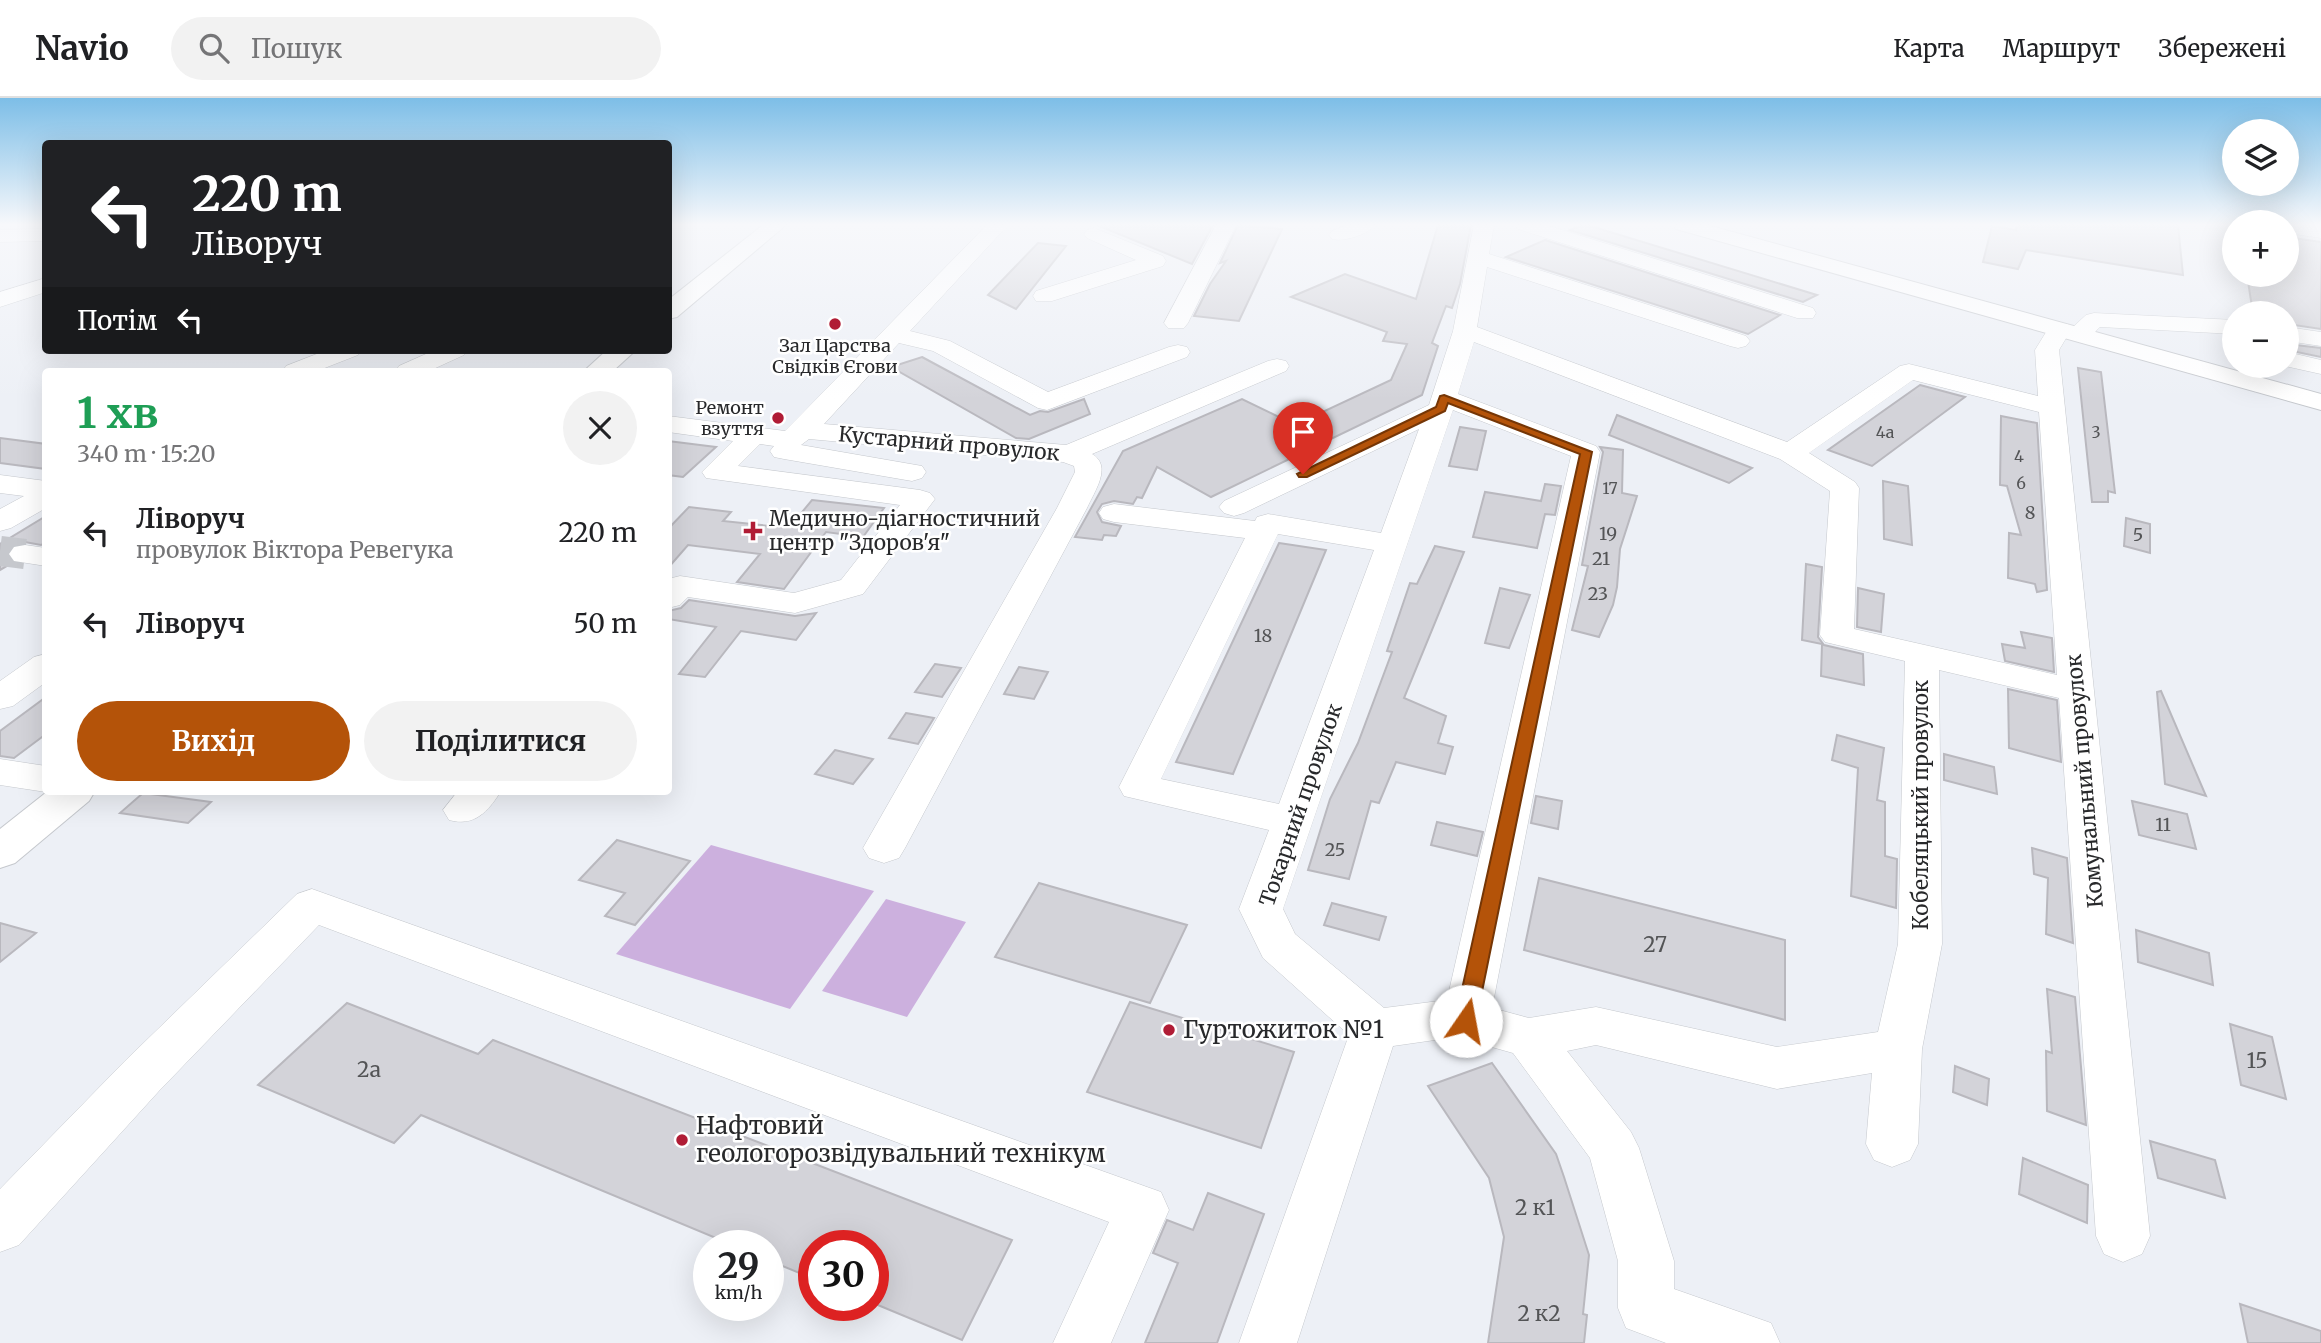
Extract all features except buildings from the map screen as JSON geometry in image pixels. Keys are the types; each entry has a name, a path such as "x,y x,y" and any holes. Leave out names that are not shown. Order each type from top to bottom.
{"main road":[{"path":"672,307 702,283"},
{"path":"1893,283 2321,402"},
{"path":"601,368 618,354"},
{"path":"0,852 70,795"}],"street":[{"path":"803,430 944,283"},
{"path":"1044,296 1085,283"},
{"path":"1176,323 1195,283"},
{"name":"Токарний провулок","path":"1375,1029 1279,946 1261,909 1443,403 1465,331 1474,283"},
{"path":"1589,283 1738,341"},
{"path":"1710,283 1805,313"},
{"path":"0,300 42,285"},
{"path":"2069,332 2094,320 2222,326"},
{"path":"2134,320 2222,343"},
{"path":"1465,331 1790,453 1909,371 2053,408"},
{"name":"Комунальний провулок","path":"2069,332 2047,350 2123,1236"},
{"path":"895,335 941,346 1047,402 1178,352"},
{"path":"2299,336 2321,339"},
{"path":"303,368 339,354"},
{"path":"415,368 446,354"},
{"path":"2299,360 2321,365"},
{"path":"1069,454 1277,366"},
{"path":"1234,507 1443,403 1586,452 1466,1021"},
{"name":"Кустарний провулок","path":"672,424 791,440 803,430 1069,454 1087,461 1089,472 884,848"},
{"path":"672,594 680,586 795,603 852,587 920,499 716,472 764,435 782,451 912,472"},
{"name":"Кобеляцький провулок","path":"1790,453 1845,488 1837,635 1922,655 1920,944 1898,1049 1892,1144"},
{"path":"0,484 42,489"},
{"path":"0,522 42,497"},
{"path":"1293,821 1138,787 1268,523 1392,544"},
{"path":"1922,655 2077,691"},
{"path":"0,698 42,668"},
{"path":"0,1227 142,1076 312,905 1142,1210 1082,1343"},
{"path":"1268,1343 1375,1029 1456,1018 1529,1038 1596,1026 1777,1068 1898,1049"},
{"path":"1529,1038 1613,1148 1646,1261 1646,1308 1751,1343"}],"lane":[{"path":"1114,513 1264,531"}],"shaded area":[{"path":"711,845 874,891 790,1009 616,954"},
{"path":"886,899 966,922 907,1017 822,991"}],"tunnel":[{"path":"0,551 25,554"}],"place":[{"name":"Зал Царства Cвідків Єгови","path":"835,324"},
{"name":"Ремонт взуття","path":"778,418"},
{"name":"Медично-діагностичний центр \"Здоров'я\"","path":"753,531"},
{"name":"Гуртожиток №1","path":"1169,1030"},
{"name":"Нафтовий геологорозвідувальний технікум","path":"682,1140"}],"route":[{"path":"1303,474 1441,409 1444,398 1586,452 1466,1021"}]}
